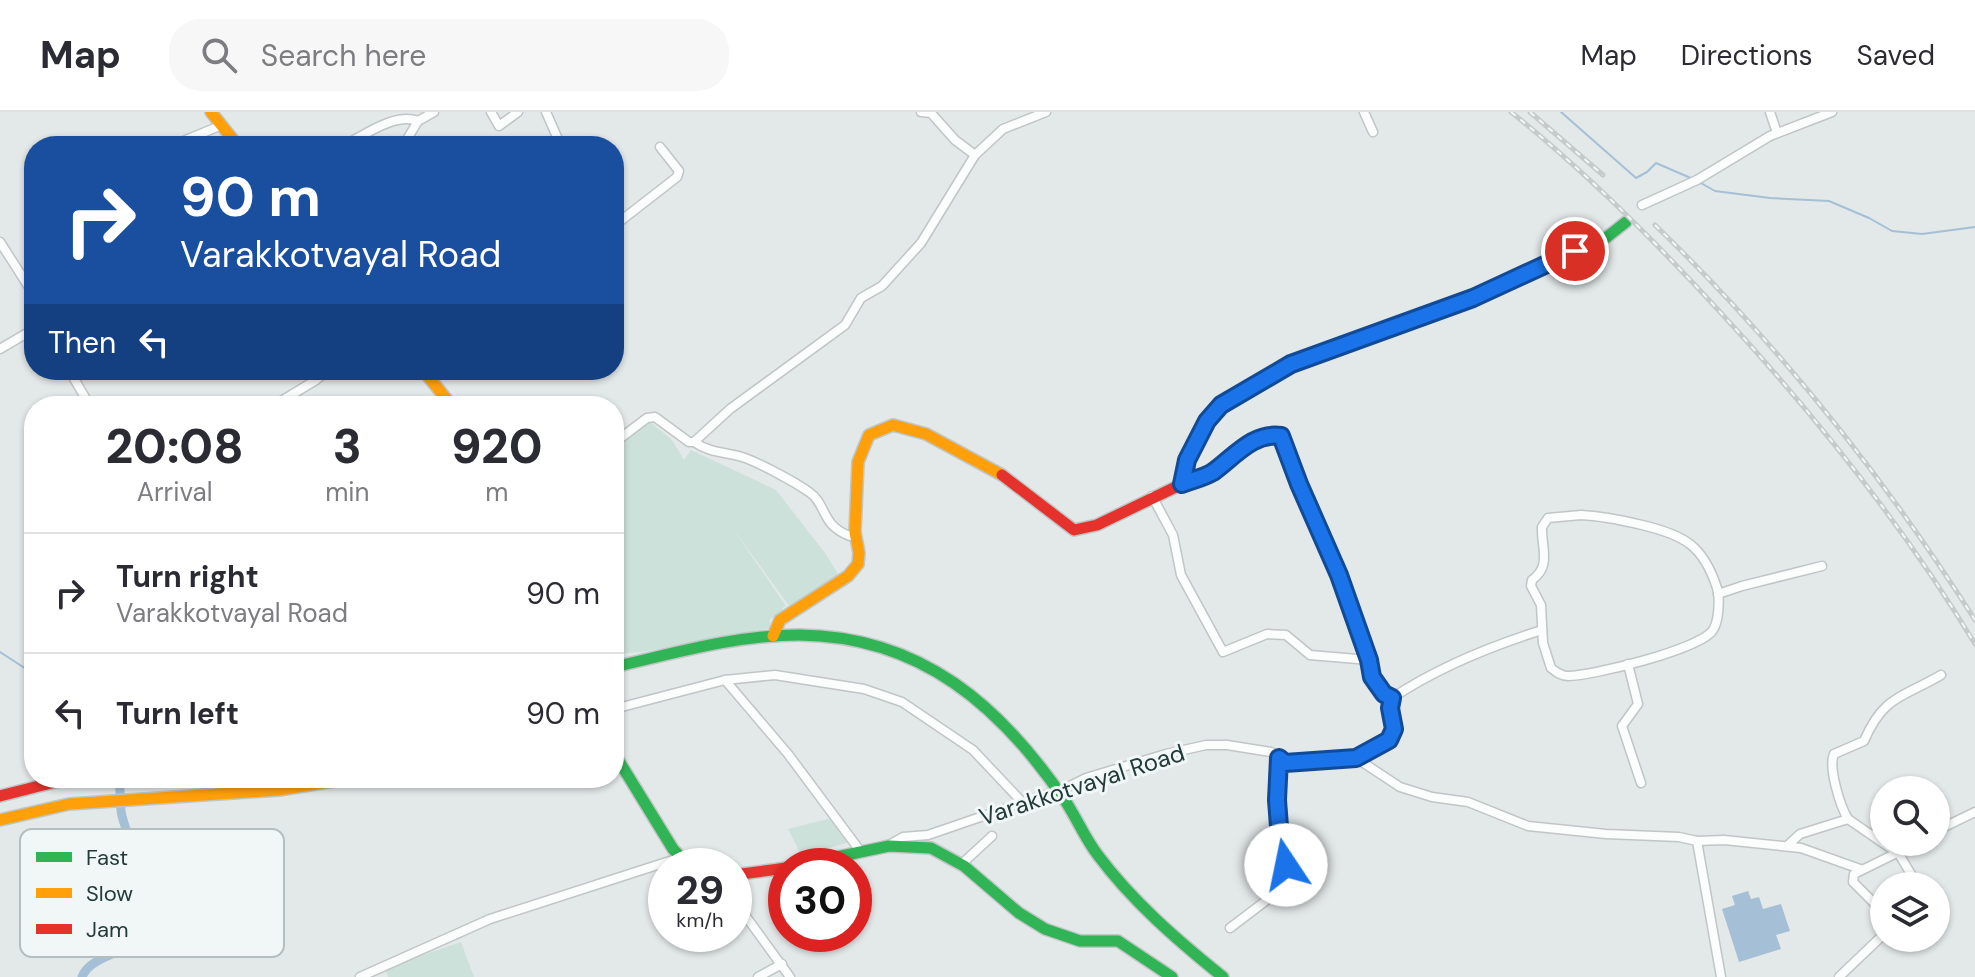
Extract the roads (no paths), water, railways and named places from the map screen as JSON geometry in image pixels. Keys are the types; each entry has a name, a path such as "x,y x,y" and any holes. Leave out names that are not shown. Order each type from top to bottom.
{"main road":[{"path":"211,112 230,136"},
{"path":"773,636 780,620 848,576 858,564 855,532 858,462 869,435 893,425 926,434 999,472 1074,530 1090,528 1182,484 1187,460 1207,421 1221,405 1291,364 1473,298 1607,237 1626,222"},
{"path":"431,380 444,396"},
{"path":"624,665 744,638 802,635 856,641 909,656 968,691 1018,740 1057,791 1097,854 1172,937 1223,977"},
{"path":"624,769 675,848"},
{"path":"0,796 32,788"},
{"path":"0,820 69,804 291,788"},
{"path":"872,850 889,846 931,848 964,866 1019,913 1045,929 1080,941 1118,941 1172,977"}],"street":[{"path":"409,136 418,121 434,112"},
{"path":"491,112 499,126 518,112"},
{"path":"546,112 557,136"},
{"path":"921,112 931,113 955,140 975,155"},
{"path":"694,442 740,401 845,325 861,298 882,286 921,243 975,155 1003,129 1046,112"},
{"path":"1364,112 1373,132"},
{"path":"1770,112 1777,133"},
{"path":"1642,205 1694,182 1777,133 1832,112"},
{"path":"362,136 401,116 418,121"},
{"path":"195,136 222,125"},
{"path":"624,218 677,177 679,171 660,147"},
{"path":"0,242 24,279"},
{"path":"0,349 24,335"},
{"path":"290,396 316,380"},
{"path":"624,435 647,418 655,417 689,442 716,453 746,458 801,486 814,496 831,525 850,536 855,532"},
{"path":"1182,484 1206,475 1230,456 1265,436 1281,436 1339,575 1372,677 1384,694 1392,698"},
{"path":"1152,496 1173,535 1181,575 1223,652 1267,634 1286,635 1310,655 1369,660"},
{"path":"1604,516 1674,533 1703,556 1718,594 1716,624 1712,633 1691,644 1628,664 1565,676 1558,674 1548,662 1541,605 1531,586 1544,565 1542,527 1548,518 1604,516"},
{"path":"1718,594 1822,566"},
{"path":"1542,630 1481,652 1392,698 1390,708 1394,729 1389,740 1356,758 1400,787 1432,797 1468,802 1528,826 1787,846 1860,869"},
{"path":"1628,664 1638,704 1622,726 1641,783"},
{"path":"624,706 725,680 775,675 864,689 902,702 973,750 1023,803"},
{"path":"1870,834 1848,819 1843,810 1831,762 1834,754 1864,741 1874,719 1894,698 1941,675"},
{"path":"725,680 804,774 858,848"},
{"name":"Varakkotvayal Road","path":"889,846 903,837 928,835 1100,774 1206,745 1271,752 1285,763 1356,758"},
{"path":"1230,928 1280,890 1283,881 1286,865 1280,840 1277,800 1279,758"},
{"path":"1950,824 1975,812"},
{"path":"1787,846 1800,834 1848,819"},
{"path":"964,866 966,860 992,836"},
{"path":"1697,841 1721,977"},
{"path":"1870,899 1853,882 1854,874 1894,856"},
{"path":"360,977 490,919 648,873"},
{"path":"752,927 790,977"},
{"path":"1839,977 1870,947"},
{"path":"758,977 782,964"}],"water":[{"path":"1748,891 1751,899 1759,897 1763,909 1781,904 1790,931 1776,935 1781,949 1739,962 1722,909 1735,905 1732,896"}],"waterway":[{"path":"1561,112 1636,178 1656,163 1693,179"},
{"path":"1699,182 1715,191 1829,201 1892,231 1922,234 1975,227"},
{"path":"0,652 24,668"},
{"path":"120,788 126,829"},
{"path":"82,977 91,965 105,957"}],"railway":[{"path":"1511,112 1620,208 1756,352 1824,431 1888,514 1975,644"},
{"path":"1530,112 1603,175"},
{"path":"1655,225 1744,316 1827,413 1904,515 1975,620"}]}
